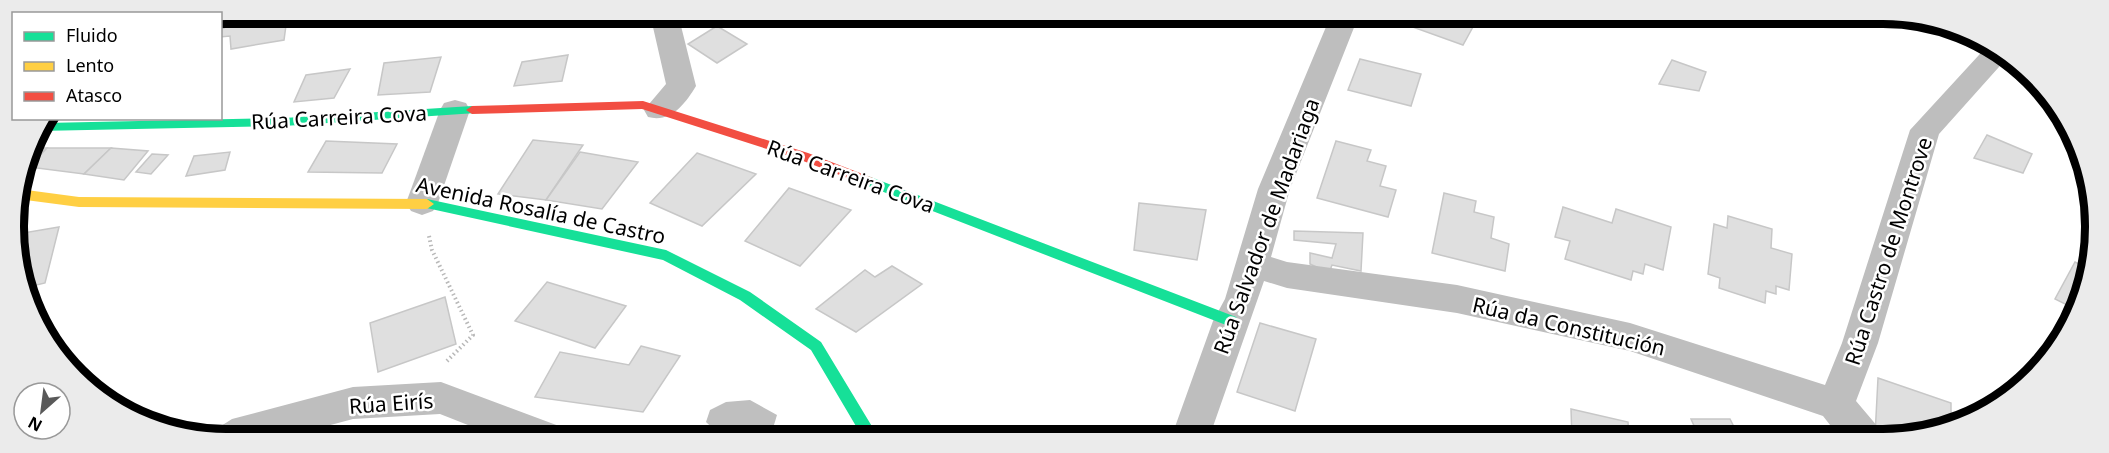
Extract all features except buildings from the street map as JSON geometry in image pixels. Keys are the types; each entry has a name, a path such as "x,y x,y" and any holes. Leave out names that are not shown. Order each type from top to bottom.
{"street":[{"path":"660,110 681,86 666,24"},
{"name":"Rúa Salvador de Madariaga","path":"1193,429 1242,299 1274,189 1341,24"},
{"name":"Rúa Castro de Montrove","path":"1836,404 1860,342 1925,130 1992,57"},
{"name":"Rúa Carreira Cova","path":"51,127 284,122 455,111 643,105 803,156 1232,321"},
{"name":"Rúa Carreira Cova","path":"422,203 455,111"},
{"name":"Avenida Rosalía de Castro","path":"27,195 79,202 422,203 666,255 745,296 816,346 866,429"},
{"name":"Rúa da Constitución","path":"1252,264 1287,275 1457,299 1630,337 1836,404"},
{"name":"Rúa Eirís","path":"254,429 353,403 441,398 522,429"},
{"path":"1836,404 1856,429"}],"path":[{"path":"410,399 473,335 432,250 422,203"}],"shaded area":[{"path":"750,400 777,415 773,429 713,429 706,422 710,410 726,402"}],"traffic: fast":[{"path":"51,127 284,122 472,110"},
{"path":"868,181 1231,321"},
{"path":"427,204 666,255 745,296 816,346 866,429"}],"traffic: slow":[{"path":"27,195 79,202 427,204"}],"traffic: jam":[{"path":"472,110 643,105 803,156 868,181"}]}
